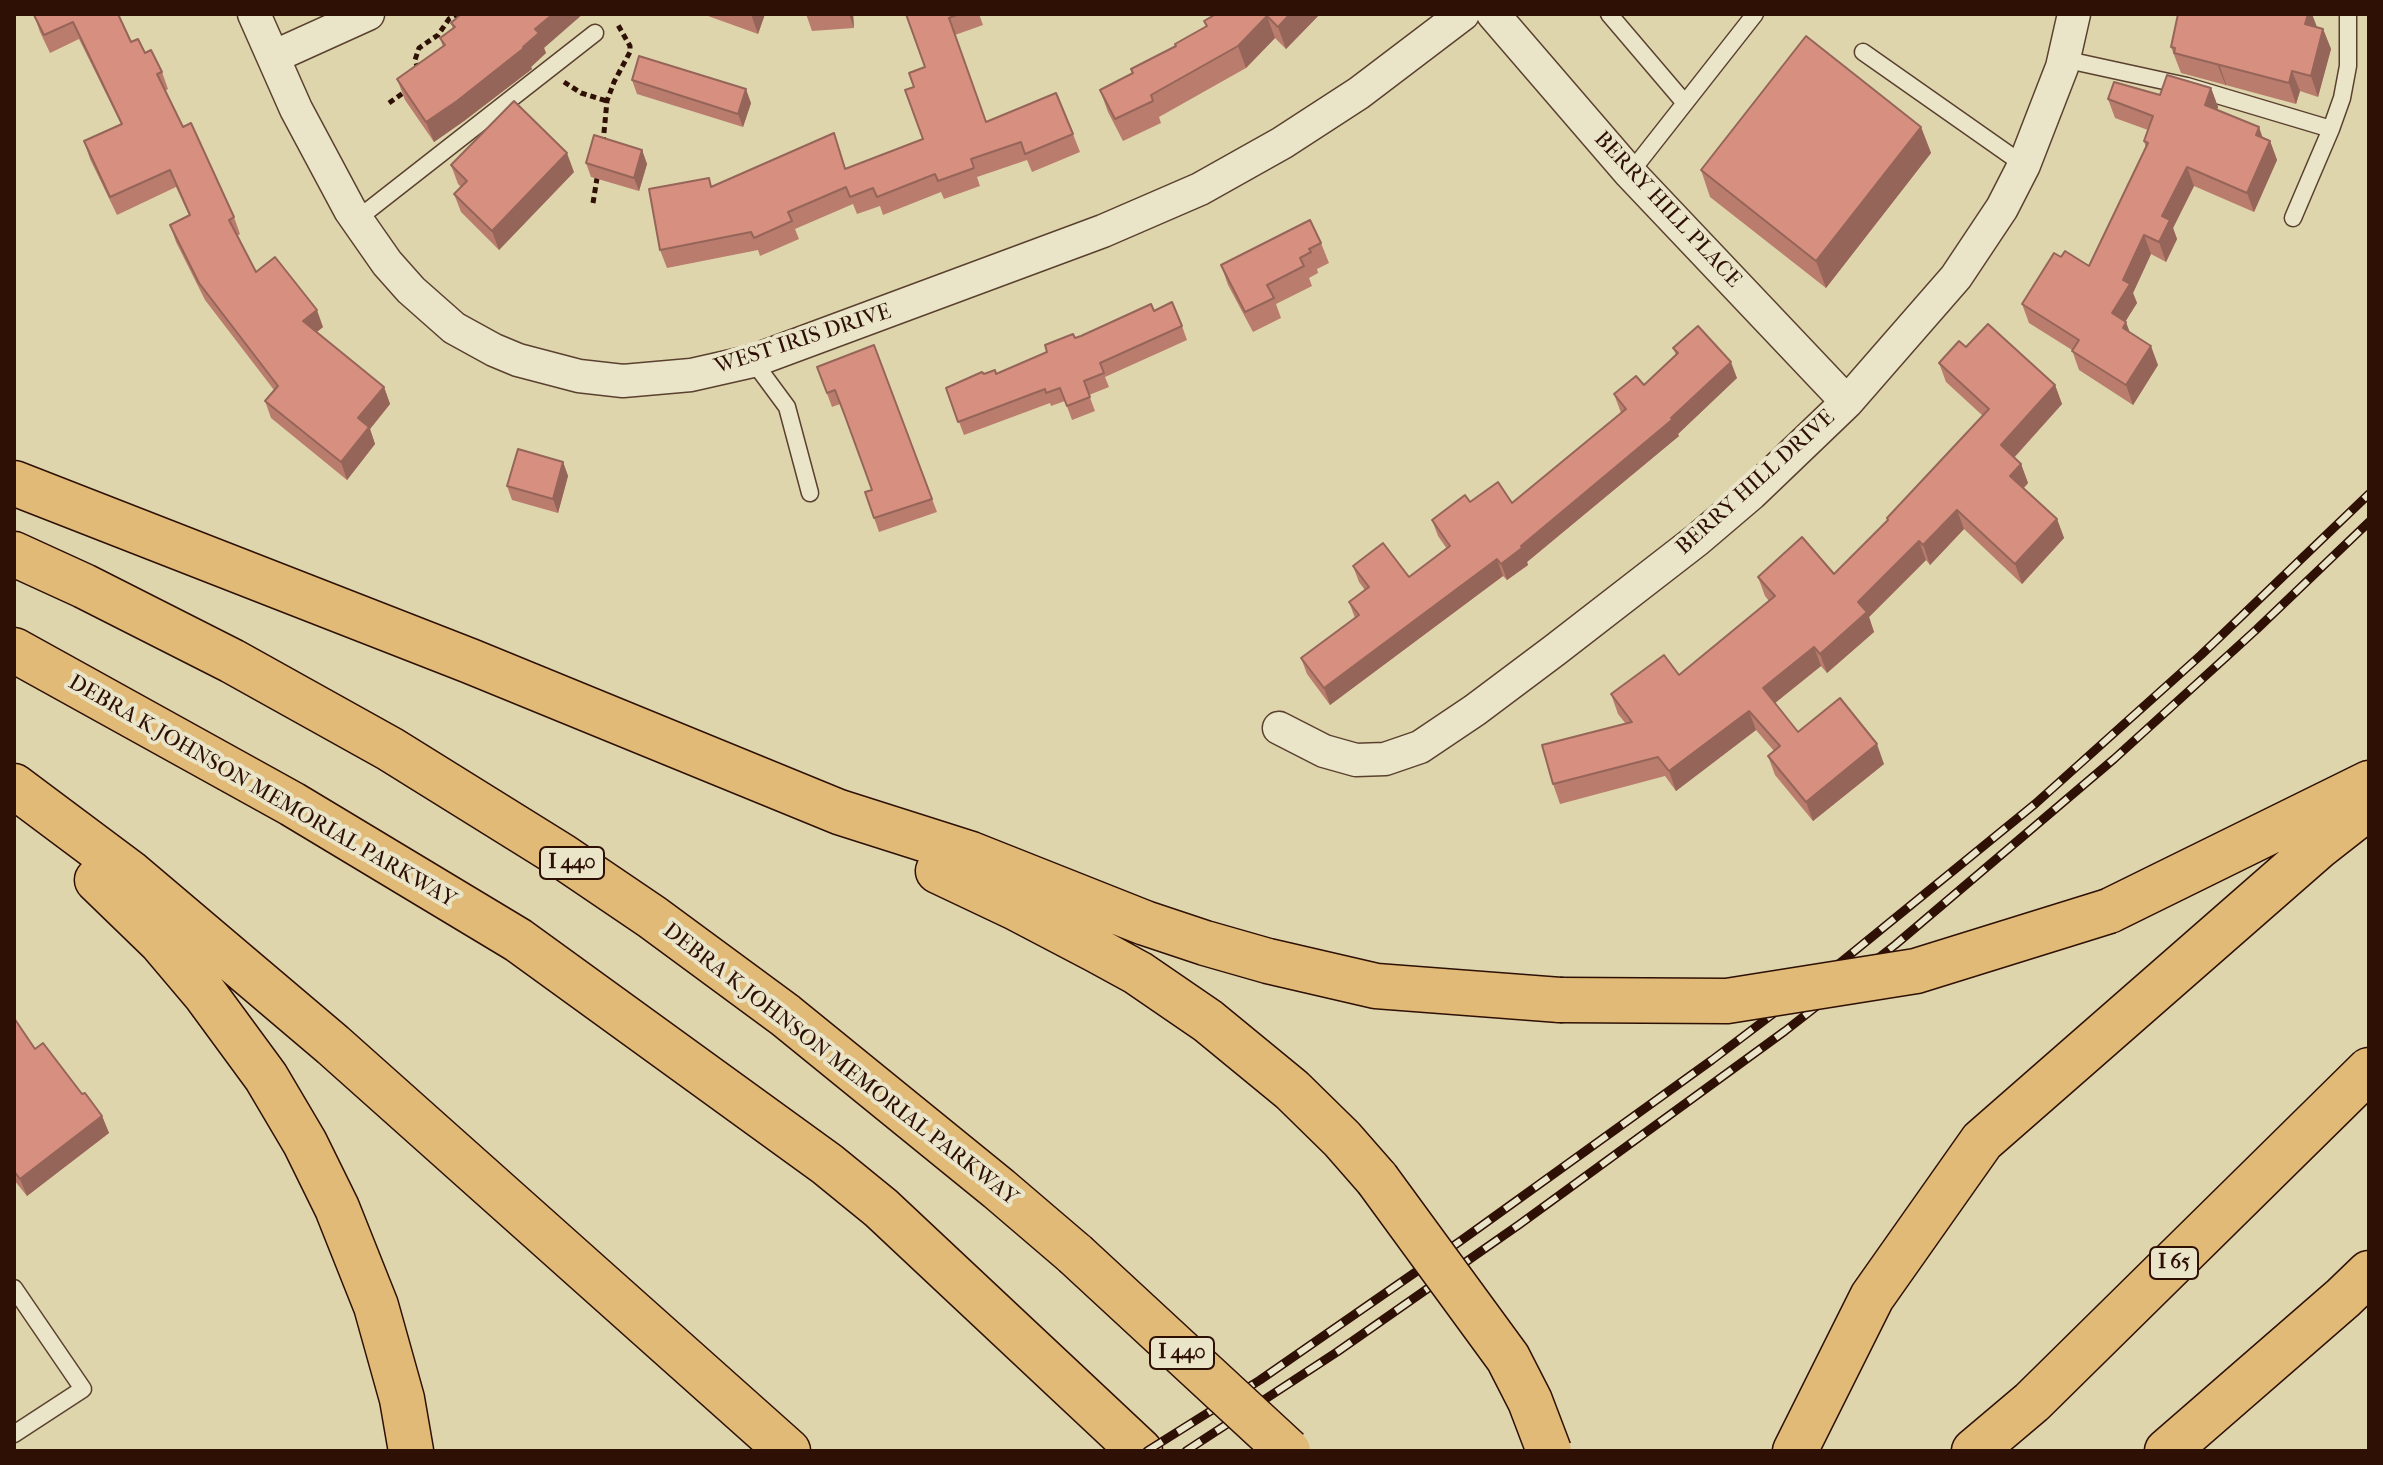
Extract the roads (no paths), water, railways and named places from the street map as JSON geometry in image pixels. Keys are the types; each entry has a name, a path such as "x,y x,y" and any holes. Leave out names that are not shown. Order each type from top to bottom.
{"highway":[{"path":"14,483 470,661 839,812 971,854 1145,923 1268,961 1376,986 1560,1000 1727,1001 1916,971 2109,911 2369,783"},
{"name":"DEBRA K JOHNSON MEMORIAL PARKWAY","path":"14,554 161,624 390,749 562,856 652,917 785,1015 999,1189 1075,1254 1288,1451"},
{"name":"DEBRA K JOHNSON MEMORIAL PARKWAY","path":"14,650 292,804 518,940 827,1164 881,1208 1140,1451"},
{"path":"14,786 129,872 333,1045 788,1451"},
{"path":"1795,1450 1872,1297 1982,1141 2318,847 2369,807"},
{"path":"839,812 930,867 1041,920 1138,973 1208,1021 1292,1090 1377,1179 1508,1358 1530,1401 1549,1451"},
{"path":"14,813 108,889 161,942 220,1012 266,1077 305,1143 351,1241 386,1338 402,1399 411,1451"},
{"name":"I 65","path":"1974,1451 2032,1402 2369,1070"},
{"path":"2167,1451 2369,1273"}],"street":[{"name":"WEST IRIS DRIVE","path":"254,14 315,145 356,220 387,263 431,309 454,328 518,360 579,376 623,381 682,376 753,361 1103,231 1200,189 1282,143 1359,93 1463,14"},
{"name":"BERRY HILL PLACE","path":"1493,14 1630,173 1847,402"},
{"name":"BERRY HILL DRIVE","path":"1279,728 1324,751 1356,760 1385,759 1420,747 1531,669 1751,494 1847,402 1956,277 2002,208 2024,165 2048,107 2074,14"},
{"path":"273,57 365,15"}],"lane":[{"path":"1609,14 1684,102"},
{"path":"1630,173 1755,14"},
{"path":"2293,218 2342,98 2348,66 2348,14"},
{"path":"356,220 595,33"},
{"path":"1863,52 2024,165"},
{"path":"2063,59 2187,86 2331,129"},
{"path":"753,361 787,407 810,493"},
{"path":"14,1288 83,1389 14,1434"}],"railway":[{"path":"1147,1451 1260,1380 1459,1242 1712,1060 1835,967 2035,804 2201,655 2369,494"},
{"path":"1186,1451 1337,1352 1520,1224 1785,1031 1895,945 2114,759 2369,522"}]}
